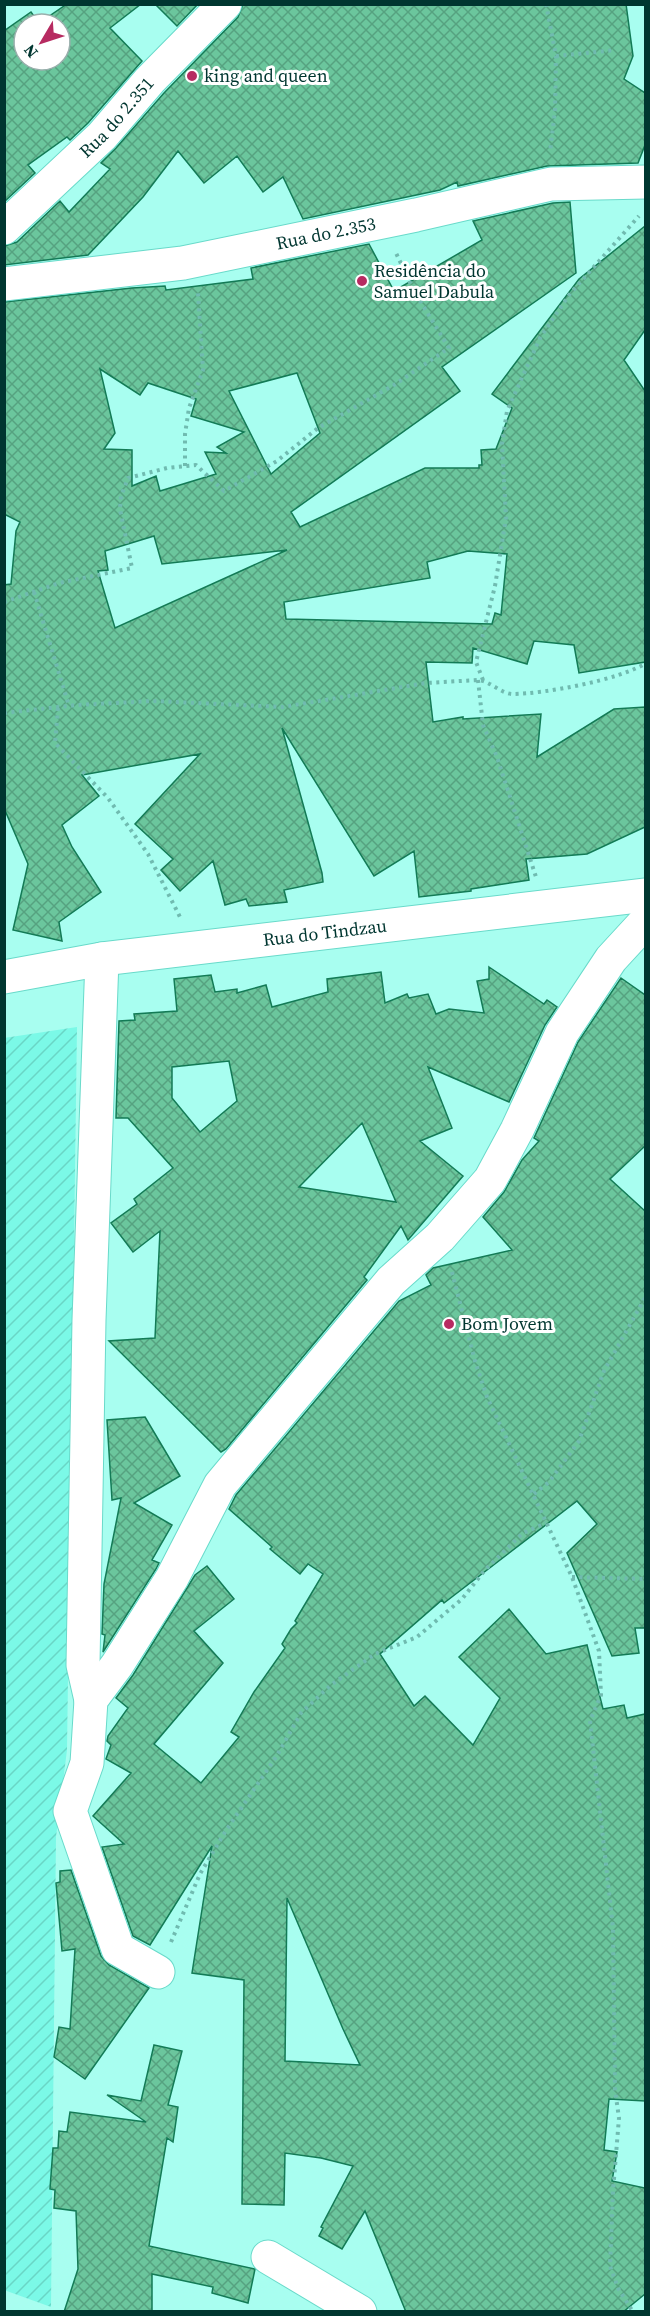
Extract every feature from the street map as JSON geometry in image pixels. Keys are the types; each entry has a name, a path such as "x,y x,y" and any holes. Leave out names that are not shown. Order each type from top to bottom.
{"street":[{"name":"Rua do 2.351","path":"4,228 102,136 150,80 225,4"},
{"name":"Rua do 2.353","path":"4,284 196,260 546,185 645,182"},
{"name":"Rua do Tindzau","path":"4,977 102,959 645,895"},
{"path":"92,1700 172,1578 220,1485 391,1281 440,1237 490,1180 517,1130 562,1033 611,959 645,921"},
{"path":"102,959 89,1320 83,1665 92,1700 87,1763 70,1811 118,1949 158,1972"},
{"path":"268,2257 360,2312"}],"path":[{"path":"546,4 556,56 555,110 546,185"},
{"path":"556,56 615,50"},
{"path":"542,908 533,866 483,725 480,680 476,662 495,586 506,518 502,444 507,411 540,338 569,295 645,209"},
{"path":"4,602 59,583 132,568 120,509 121,496 128,478 167,468 195,465 224,491 277,460 318,428 394,385 449,348 414,291 381,222"},
{"path":"185,466 185,434 189,408 203,370 196,260"},
{"path":"34,592 69,706"},
{"path":"4,712 153,701 283,707 426,683 480,680 510,694 601,681 645,663"},
{"path":"58,708 55,717 55,743 108,798 148,854 184,924"},
{"path":"440,1237 454,1277 475,1361 487,1396 572,1577 599,1651 601,1695 590,1721 613,1928 615,2090 619,2118 612,2191 610,2266 618,2288 633,2312"},
{"path":"533,1494 549,1482 579,1441 604,1371 645,1296"},
{"path":"158,1972 200,1874 225,1832 276,1757 301,1713 331,1685 375,1654 417,1637 462,1599 485,1570 523,1533 546,1523"},
{"path":"572,1577 645,1579"}],"shaded area":[{"path":"77,1027 67,1750 56,1837 51,2307 4,2290 4,1038"}],"building":[{"path":"67,4 141,4 110,28 142,61 88,123 70,140 67,137 28,165 35,173 4,202 4,31 12,25 12,72 72,72 72,12 55,12"},
{"path":"155,4 198,4 177,26"},
{"path":"243,4 626,4 633,56 624,79 645,93 645,145 638,163 547,166 458,186 457,182 440,190 303,219 283,177 263,192 237,156 204,183 178,151 143,197 88,255 4,265 4,246 17,242 60,201 69,212 110,169 101,163 164,93 238,17"},
{"path":"570,202 576,273 442,367 460,391 291,512 300,527 425,468 479,468 479,465 482,465 481,450 496,449 512,408 492,394 579,279 645,226 645,330 624,360 645,391 645,662 579,673 574,645 534,641 527,664 473,648 472,663 426,662 433,722 463,717 463,719 541,714 537,757 614,709 645,707 645,827 587,854 526,859 529,880 471,889 471,891 419,897 414,851 374,876 282,728 323,882 284,890 287,902 249,906 246,899 225,905 213,861 180,891 161,870 173,859 135,824 200,754 82,775 99,796 62,825 72,847 101,892 59,922 62,941 13,930 28,864 4,808 4,585 11,584 16,531 20,522 4,514 4,302 132,288 165,286 166,290 253,279 251,268 369,244 394,291 482,240 473,221 553,203","holes":["100,369 140,395 148,383 196,399 191,416 244,432 217,447 226,453 205,452 216,474 160,491 156,476 132,486 132,450 104,449 115,433","297,373 320,433 271,474 229,391","154,536 162,564 287,550 115,628 98,571 108,570 105,551","468,551 507,554 501,615 495,613 492,624 286,619 284,602 430,578 427,562"]},
{"path":"489,967 544,1004 547,1000 557,1007 545,1025 509,1102 428,1067 452,1128 420,1141 463,1176 408,1240 401,1226 364,1277 367,1280 226,1449 221,1452 109,1341 155,1338 160,1231 133,1252 111,1223 137,1204 134,1199 173,1168 128,1118 116,1118 119,1021 135,1020 134,1014 177,1011 174,979 211,975 215,992 237,989 237,993 266,985 272,1007 328,992 327,979 381,972 385,1003 407,994 409,998 428,994 436,1014 449,1009 484,1013 477,981 489,979","holes":["229,1061 237,1101 200,1132 172,1098 172,1067","362,1123 396,1202 299,1187"]},
{"path":"621,978 645,995 645,1146 610,1179 645,1211 645,1628 635,1628 639,1653 612,1656 567,1553 597,1524 577,1501 444,1603 442,1600 380,1654 414,1706 425,1696 473,1745 500,1698 459,1657 509,1609 546,1654 587,1645 603,1709 624,1705 627,1718 645,1714 645,2101 609,2099 604,2150 617,2152 612,2181 645,2188 645,2294 623,2312 406,2312 365,2211 342,2249 319,2236 323,2228 321,2227 353,2166 321,2158 285,2153 284,2205 242,2204 244,1980 192,1973 212,1846 150,1945 133,1936 102,1847 124,1844 93,1816 131,1773 106,1759 111,1745 107,1741 108,1736 128,1708 116,1698 133,1675 195,1575 207,1566 234,1599 194,1631 223,1663 154,1744 201,1783 239,1737 231,1732 254,1692 285,1648 282,1644 297,1623 295,1621 323,1574 308,1564 300,1574 270,1549 272,1547 229,1509 236,1495 399,1301 431,1285 426,1275 433,1268 512,1250 483,1217 504,1192 522,1160 539,1141 534,1138 578,1042","holes":["287,1898 360,2065 285,2061"]},
{"path":"145,1417 180,1476 134,1503 172,1525 152,1560 159,1563 156,1569 103,1652 104,1584 121,1498 112,1500 107,1420"},
{"path":"71,1870 101,1956 109,1965 149,1988 85,2079 54,2057 59,2027 70,2029 75,1949 62,1951 56,1883 60,1882 60,1871"},
{"path":"154,2045 182,2051 168,2105 178,2107 173,2142 167,2138 149,2246 255,2269 248,2303 212,2293 213,2287 152,2274 152,2312 64,2312 78,2269 76,2211 54,2208 55,2190 50,2189 53,2148 58,2148 59,2131 67,2132 70,2112 146,2122 107,2095 141,2101"}],"place":[{"name":"king and queen","path":"192,76"},
{"name":"Residência do Samuel Dabula","path":"362,281"},
{"name":"Bom Jovem","path":"449,1324"}]}
